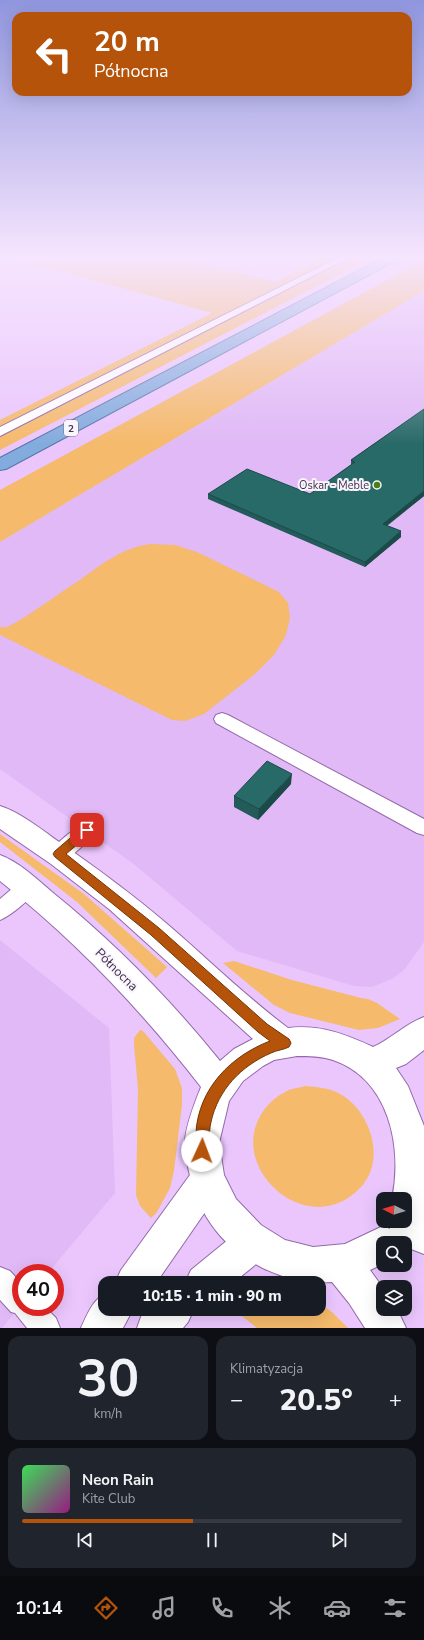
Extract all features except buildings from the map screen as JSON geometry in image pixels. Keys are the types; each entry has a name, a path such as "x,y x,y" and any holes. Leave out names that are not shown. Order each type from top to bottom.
{"highway":[{"name":"2","path":"0,465 274,320"}],"street":[{"path":"0,816 59,854 155,931 262,1028 284,1043"},
{"name":"Północna","path":"0,866 28,887 76,928 114,965 196,1055 220,1086"},
{"path":"372,1063 395,1053 424,1031"},
{"path":"376,1249 369,1254 340,1263 309,1264 295,1262 280,1258 253,1243 241,1233 220,1208 207,1180 203,1166 202,1137 208,1110 220,1086 237,1066 248,1058 271,1046 284,1043 310,1041 348,1050 372,1063 391,1080 407,1101 418,1109 423,1170 412,1218"},
{"path":"139,1276 207,1180"},
{"path":"393,1236 403,1228"},
{"path":"213,1276 253,1243"},
{"path":"340,1263 362,1290 388,1328"},
{"path":"100,1328 109,1316"},
{"path":"156,1328 168,1316"}],"lane":[{"path":"0,432 221,320"},
{"path":"222,718 424,828"},
{"path":"59,854 87,830"},
{"path":"0,911 28,887"},
{"path":"0,1280 12,1293"},
{"path":"35,1316 46,1328"}],"shaded area":[{"path":"198,320 251,320 0,450 0,420"},
{"path":"313,320 375,320 0,542 0,490"},
{"path":"375,320 424,320 424,942 404,970 392,979 372,987 354,986 237,951 135,865 0,769 0,542"},
{"path":"151,544 175,545 197,552 279,592 288,603 290,618 286,635 274,655 255,674 204,714 185,721 172,720 0,635 0,627 7,627 15,623 113,557 122,552"},
{"path":"0,834 84,894 167,967 156,978 77,902 0,842"},
{"path":"0,940 109,1028 115,1193 56,1264 12,1264 12,1316 2,1328 0,1328"},
{"path":"234,961 292,980 368,999 377,1003 400,1019 378,1028 359,1030 290,1013 274,1005 223,963"},
{"path":"140,1030 143,1031 175,1069 182,1088 182,1105 174,1171 170,1188 157,1212 151,1218 140,1206 136,1195 138,1089 134,1038"},
{"path":"305,1086 324,1088 333,1091 342,1095 352,1103 361,1113 367,1125 372,1138 374,1151 373,1164 369,1176 361,1187 340,1202 318,1207 296,1202 277,1191 263,1174 254,1154 254,1132 264,1110 274,1099 284,1093 291,1089"},
{"path":"326,1308 348,1328 257,1328 242,1316 326,1316"}],"place":[{"name":"Oskar - Meble","path":"377,485"}],"route":[{"path":"87,830 59,854 155,931 262,1028 284,1043 259,1051 237,1066 228,1075 213,1097 208,1110 204,1123 202,1151"}]}
